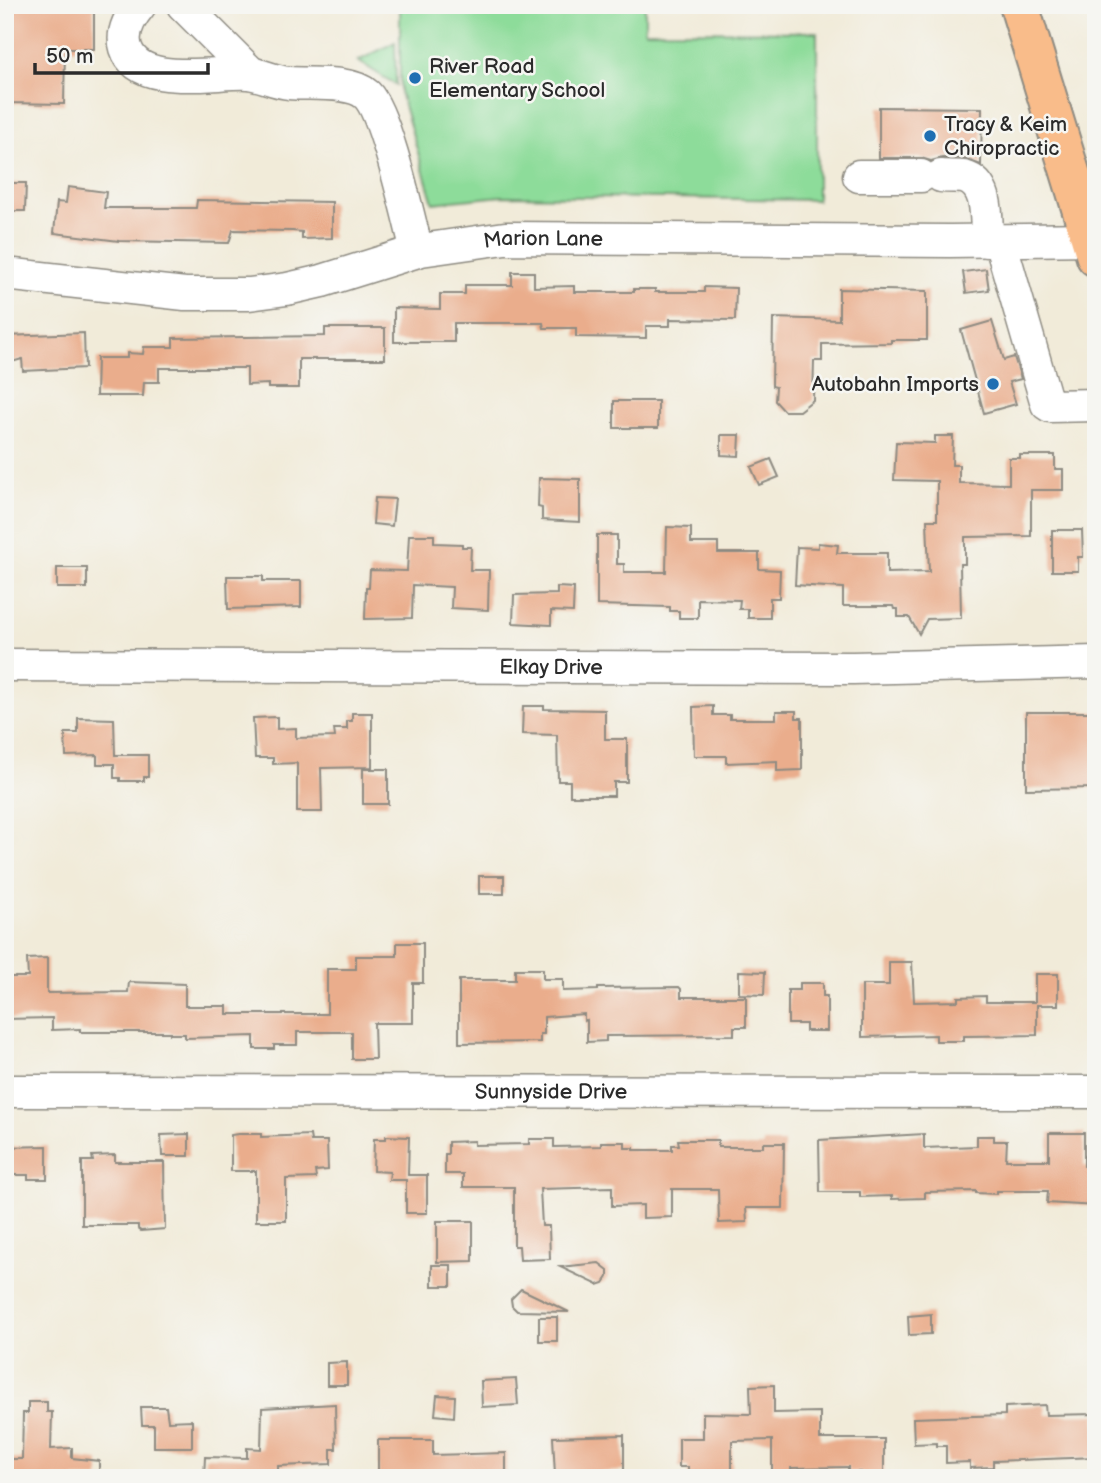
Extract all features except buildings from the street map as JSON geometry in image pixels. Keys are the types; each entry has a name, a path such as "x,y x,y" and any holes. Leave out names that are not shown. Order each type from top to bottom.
{"main road":[{"path":"1019,5 1084,179 1093,248"}],"street":[{"path":"140,5 132,15 124,36 129,56 136,65 146,71 164,74 251,73 288,83 346,87 358,90 369,98 380,117 417,251"},
{"path":"183,5 251,73"},
{"path":"859,176 965,178 979,189 1047,404 1096,405"},
{"name":"Marion Lane","path":"5,274 185,294 249,294 322,281 417,251 536,237 994,241 1093,248"},
{"name":"Elkay Drive","path":"5,665 853,668 1096,662"},
{"name":"Sunnyside Drive","path":"5,1091 1096,1091"}],"green space":[{"path":"400,5 645,5 645,31 817,32 817,200 502,196 433,203 400,92"},
{"path":"395,42 396,85 358,61"}],"place":[{"name":"River Road Elementary School","path":"415,78"},
{"name":"Tracy & Keim Chiropractic","path":"930,136"},
{"name":"Autobahn Imports","path":"993,384"}]}
